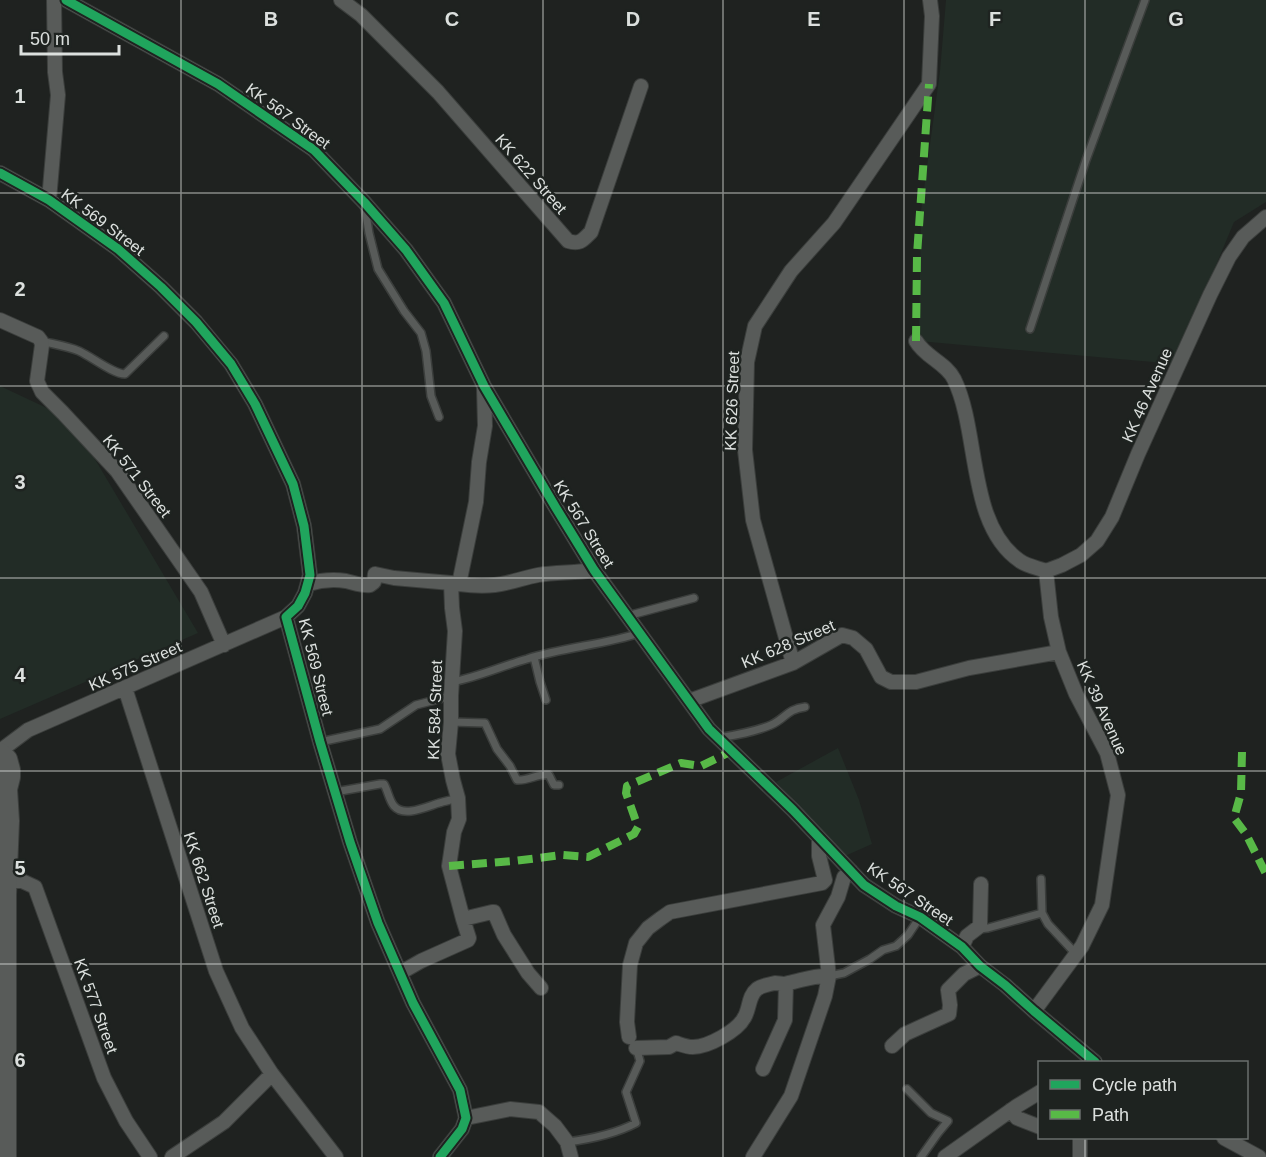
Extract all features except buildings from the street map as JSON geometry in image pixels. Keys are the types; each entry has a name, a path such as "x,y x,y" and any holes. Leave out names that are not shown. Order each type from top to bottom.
{"main road":[{"path":"0,752 7,759 10,770 4,782 9,821 4,890 2,1028 6,1157"}],"street":[{"path":"49,200 58,96 55,72 54,0"},
{"name":"KK 567 Street","path":"66,0 218,84 314,150 406,250 444,303 484,386 594,570 709,729 819,837 864,885 896,906 920,917 962,946 980,966 1005,985 1091,1061"},
{"name":"KK 622 Street","path":"341,0 361,15 438,92 568,241 574,243 582,241 591,232 641,86"},
{"name":"KK 626 Street","path":"793,663 753,519 745,450 747,362 755,326 791,271 834,223 929,84 932,16 930,0"},
{"name":"KK 569 Street","path":"0,173 49,200 118,249 162,287 196,322 231,364 255,404 293,484 304,526 310,575 305,593 298,606 286,617 320,742 350,842 378,923 413,1003 460,1090 466,1118"},
{"name":"KK 46 Avenue","path":"1046,571 1081,555 1097,541 1112,518 1138,454 1229,257 1243,237 1266,217"},
{"path":"0,320 38,337 41,341"},
{"name":"KK 571 Street","path":"41,341 37,381 42,392 117,471 201,592 224,645"},
{"path":"916,341 921,350 953,377 962,401 981,496 993,528 1005,548 1021,562 1046,571"},
{"name":"KK 584 Street","path":"400,973 470,938 449,866 454,832 459,819 458,798 448,754 455,631 452,608 455,583 476,502 485,426 484,386"},
{"path":"308,584 332,579 370,585 374,582 375,574 378,574 394,578 491,586 550,573 594,570"},
{"name":"KK 39 Avenue","path":"1034,1011 1082,946 1102,905 1118,795 1107,753 1076,694 1059,652 1051,617 1046,571"},
{"name":"KK 575 Street","path":"0,752 28,730 286,617"},
{"name":"KK 628 Street","path":"689,701 793,663 842,634 854,638 866,649 881,677 891,682 916,682 969,669 1059,652"},
{"name":"KK 662 Street","path":"125,688 216,971 242,1028 272,1074 336,1157"},
{"path":"819,837 819,856 825,880 822,883 670,912 648,928 636,943 630,965 627,1022 632,1042 669,1047 676,1043 696,1047 732,1031 744,1019 752,994 759,988 776,983 786,984 811,976 829,976"},
{"path":"753,1157 791,1096 825,996 829,976 824,925 838,897 844,877 851,871"},
{"name":"KK 577 Street","path":"4,890 22,881 35,887 104,1078 126,1120 150,1157"},
{"path":"962,946 967,936 980,926 981,884"},
{"path":"463,919 494,912 504,935 528,973 542,988"},
{"path":"892,1046 905,1034 948,1014 950,1005 948,990 964,974 980,966"},
{"path":"763,1069 785,1020 786,984"},
{"path":"172,1157 224,1122 272,1074"},
{"path":"945,1157 1038,1093"},
{"path":"441,1157 462,1128 466,1118 510,1109 539,1112 555,1126 567,1142 571,1157"},
{"path":"1011,1110 1017,1118 1038,1126"},
{"path":"1080,1139 1080,1157"},
{"path":"1228,1139 1259,1157"}],"lane":[{"path":"1030,329 1086,160 1145,0"},
{"path":"364,202 378,270 421,333 426,351 431,396 439,417"},
{"path":"41,341 77,350 118,374 125,374 164,336"},
{"path":"627,616 694,598"},
{"path":"452,682 534,657 575,647 620,640 640,633"},
{"path":"534,657 546,700"},
{"path":"320,742 380,729 416,705 450,696"},
{"path":"718,738 773,724 792,710 805,707"},
{"path":"451,722 485,723 497,749 517,780 528,780 545,774 549,775 554,785 560,785"},
{"path":"335,792 384,784 393,805 397,809 409,811 458,798"},
{"path":"1041,879 1042,912 1048,924 1076,954"},
{"path":"978,929 1042,912"},
{"path":"829,976 844,973 883,950 896,946 908,935 920,917"},
{"path":"567,1142 590,1139 636,1123 626,1092 640,1061 632,1042"},
{"path":"907,1089 931,1113 948,1121 921,1157"}],"shaded area":[{"path":"946,0 1266,0 1266,202 1234,222 1175,364 919,341 921,211 940,71"},
{"path":"0,386 51,410 86,444 198,633 0,719"},
{"path":"838,748 859,800 872,844 845,856 776,782"}],"marked path":[{"path":"916,341 917,255 929,84"},
{"path":"449,866 562,855 588,857 634,834 638,827 626,793 627,786 681,763 701,766 732,751"},
{"path":"1242,752 1241,793 1234,818 1246,834 1266,874"}],"cycle path":[{"path":"66,0 218,84 314,150 406,250 444,303 484,386 594,570 709,729 793,810 864,885 896,906 920,917 962,947 980,966 1094,1061"},
{"path":"0,173 49,200 118,249 196,322 231,364 255,404 293,484 304,526 310,575 305,593 298,606 286,617 350,842 378,923 413,1003 460,1090 466,1118 462,1129 440,1157"}]}
